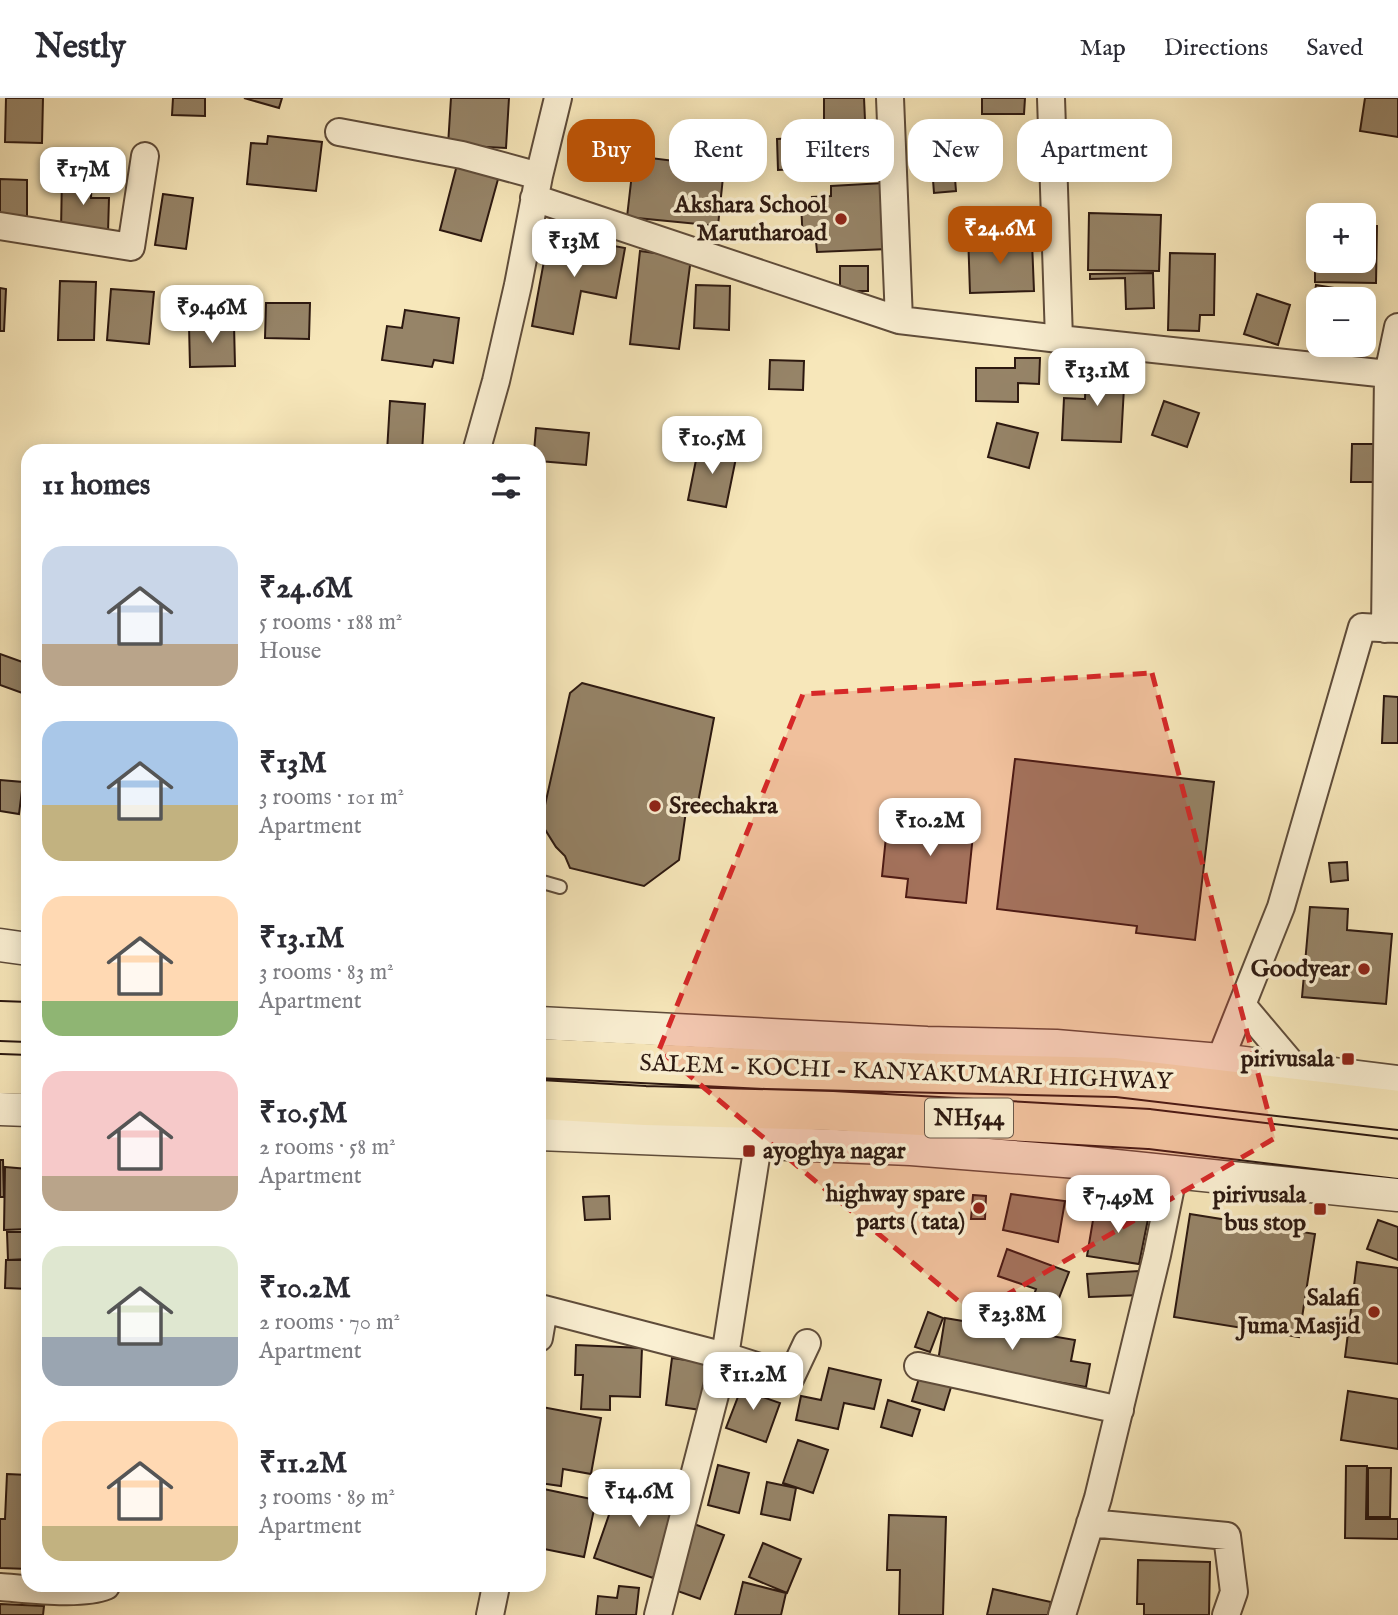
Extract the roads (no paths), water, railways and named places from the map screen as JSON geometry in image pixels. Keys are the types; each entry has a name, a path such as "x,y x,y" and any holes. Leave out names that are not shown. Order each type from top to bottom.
{"highway":[{"path":"0,1021 21,1022"},
{"name":"SALEM - KOCHI - KANYAKUMARI HIGHWAY","path":"546,1058 767,1069 1115,1077 1398,1110"},
{"path":"0,1074 21,1075"},
{"name":"SALEM - KOCHI - KANYAKUMARI HIGHWAY","path":"546,1100 645,1107 832,1111 1149,1129 1398,1159"}],"street":[{"path":"478,444 499,369 558,98"},
{"path":"890,98 899,320"},
{"path":"1051,98 1059,340"},
{"path":"339,132 462,155 537,187 899,320 1059,340 1388,374"},
{"path":"0,226 131,247 145,156"},
{"path":"1220,1060 1281,907 1362,627 1392,629 1388,374 1398,327"},
{"path":"0,945 21,948"},
{"path":"1242,1005 1296,1069"},
{"path":"546,1023 927,1043 1056,1046 1220,1060 1398,1082"},
{"path":"0,1109 21,1110"},
{"path":"546,1134 911,1149 1398,1195"},
{"path":"658,1615 726,1356 758,1144"},
{"path":"1062,1615 1120,1410 1174,1172"},
{"path":"546,1310 726,1356 791,1377 807,1343"},
{"path":"918,1366 1120,1410"},
{"path":"1090,1523 1227,1536 1234,1592 1226,1615"},
{"path":"0,1587 21,1588"},
{"path":"490,1615 495,1592"}],"lane":[{"path":"546,883 560,887"}],"place":[{"name":"Akshara School Marutharoad","path":"841,219"},
{"name":"Sreechakra","path":"655,806"},
{"name":"Goodyear","path":"1364,969"},
{"name":"pirivusala","path":"1348,1059"},
{"name":"ayoghya nagar","path":"749,1151"},
{"name":"highway spare parts ( tata)","path":"979,1208"},
{"name":"pirivusala bus stop","path":"1320,1209"},
{"name":"Salafi Juma Masjid","path":"1374,1312"}]}
